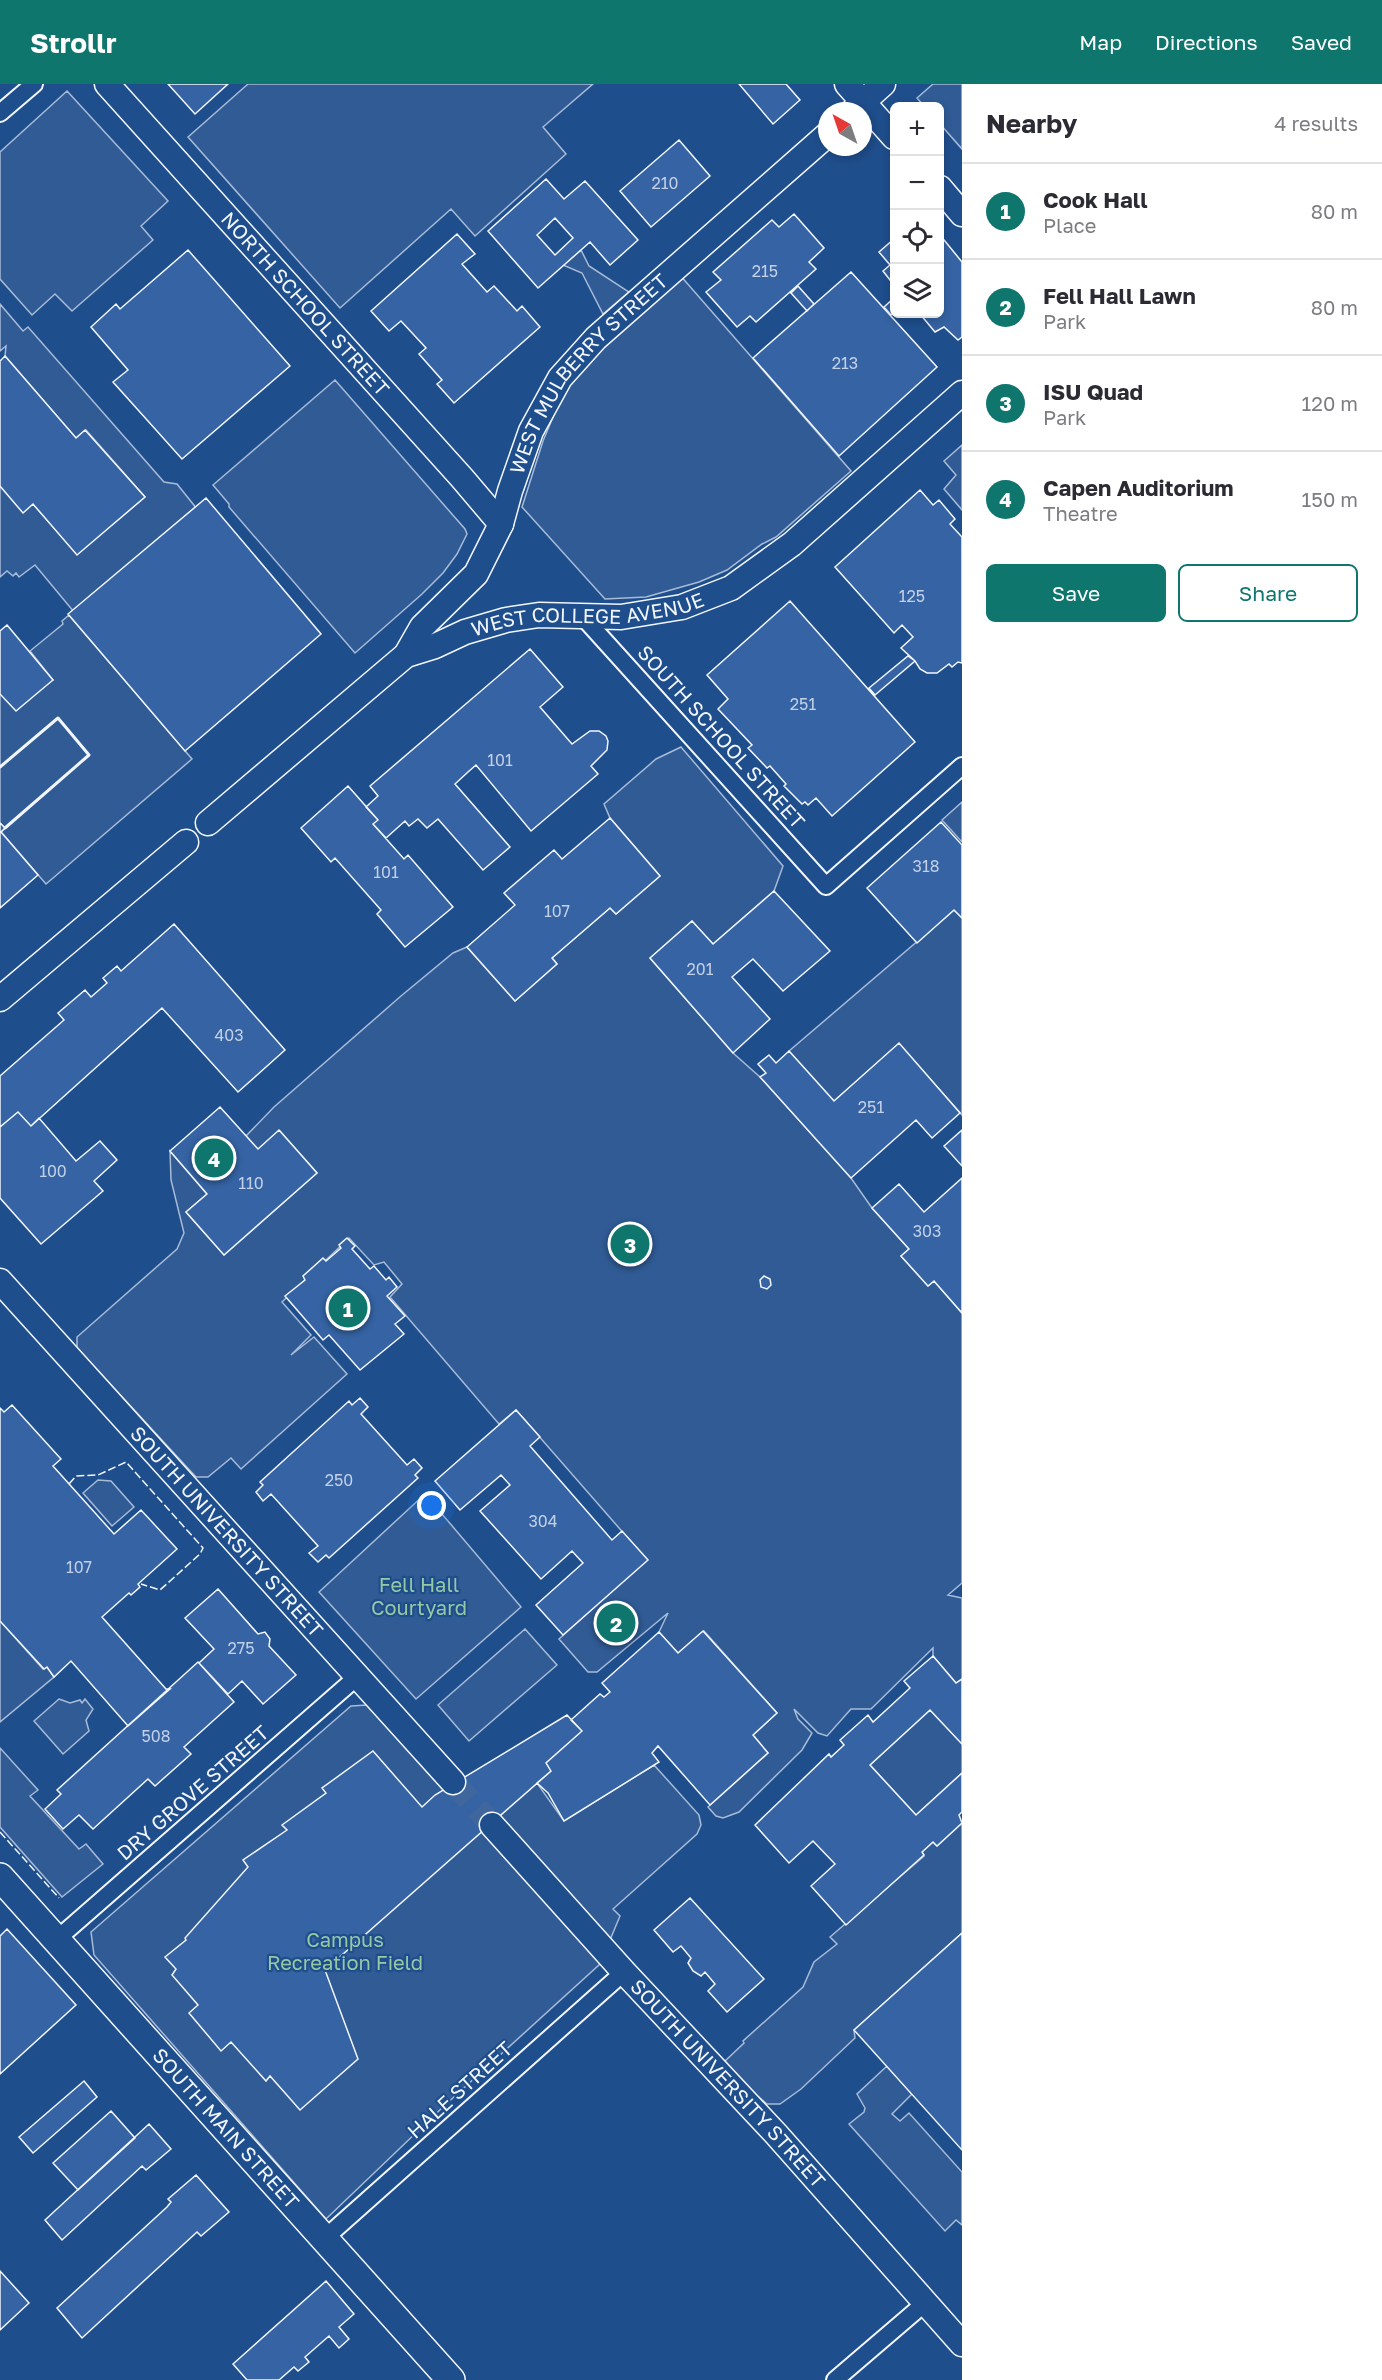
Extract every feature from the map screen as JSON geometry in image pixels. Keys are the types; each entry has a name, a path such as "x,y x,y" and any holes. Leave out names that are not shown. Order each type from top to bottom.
{"main road":[{"name":"SOUTH MAIN STREET","path":"0,1877 451,2380"}],"street":[{"path":"0,113 34,84"},
{"name":"NORTH SCHOOL STREET","path":"107,84 448,462 501,524"},
{"path":"847,84 856,102"},
{"path":"863,102 883,84"},
{"path":"872,118 890,134"},
{"name":"WEST MULBERRY STREET","path":"406,655 422,627 477,574 501,524 531,431 560,378 596,338 818,143"},
{"path":"944,194 962,214"},
{"name":"WEST COLLEGE AVENUE","path":"208,824 406,655 435,646 465,632 506,620 539,615 621,617 682,607 744,580 792,544 962,393"},
{"name":"SOUTH SCHOOL STREET","path":"583,617 826,886 962,766"},
{"path":"0,999 186,842"},
{"name":"SOUTH UNIVERSITY STREET","path":"0,1281 453,1782"},
{"name":"DRY GROVE STREET","path":"56,1941 358,1676"},
{"name":"SOUTH UNIVERSITY STREET","path":"492,1825 624,1972 776,2134 962,2344"},
{"name":"HALE STREET","path":"324,2239 624,1972"},
{"path":"835,2380 925,2303"}],"shaded area":[{"path":"248,84 593,84 543,127 566,154 475,236 451,209 340,308 188,137"},
{"path":"933,84 962,84 962,149 944,129 944,102 920,102 917,98"},
{"path":"67,91 168,201 141,226 153,240 72,311 55,294 32,315 0,279 0,152"},
{"path":"581,250 589,266 629,292 603,314 582,273 563,265"},
{"path":"679,274 851,471 776,537 762,544 727,570 699,582 646,597 605,599 522,507 543,441 561,398 584,363"},
{"path":"0,304 23,331 28,327 164,482 177,484 197,509 74,612 35,565 19,577 16,573 13,576 7,571 0,577 0,486 33,504 77,554 145,497 86,430 76,438 5,356 6,346 0,351"},
{"path":"335,380 467,534 457,554 443,573 355,653 229,507 213,485"},
{"path":"962,445 962,510 944,489 956,475 944,461"},
{"path":"69,615 192,759 46,884 1,832 5,828 0,823 0,694 53,680 30,651 63,624 62,621"},
{"path":"681,747 783,866 774,891 713,944 692,921 650,958 733,1053 760,1077 851,1178 872,1208 909,1249 901,1256 928,1286 934,1281 962,1313 962,1583 948,1595 962,1598 962,1679 956,1683 933,1656 933,1648 871,1709 851,1709 827,1736 818,1733 794,1709 798,1719 812,1733 802,1750 739,1812 723,1818 716,1816 708,1807 768,1753 753,1735 777,1713 704,1631 678,1653 659,1632 668,1613 597,1672 588,1672 559,1639 647,1560 516,1410 499,1424 390,1297 402,1284 384,1262 374,1265 349,1238 282,1302 311,1335 291,1355 314,1337 347,1374 241,1469 231,1458 208,1477 196,1477 77,1348 77,1337 177,1249 184,1233 171,1180 170,1151 207,1194 186,1212 224,1255 317,1173 280,1131 258,1150 246,1136 274,1107 401,996 453,953 467,947 515,1001 557,964 552,958 610,908 616,914 660,876 610,818 604,804 656,759"},
{"path":"962,802 962,842 942,820"},
{"path":"954,910 962,918 962,1115 899,1044 834,1101 789,1051"},
{"path":"98,1480 111,1481 134,1507 112,1526 83,1493"},
{"name":"Fell Hall Courtyard","path":"425,1494 521,1607 416,1699 319,1592"},
{"path":"0,1621 43,1669 47,1667 54,1677 0,1722"},
{"path":"525,1629 557,1665 469,1741 438,1705"},
{"path":"59,1699 70,1703 80,1700 82,1703 85,1699 93,1709 86,1720 89,1731 63,1754 34,1721"},
{"name":"Campus Recreation Field","path":"367,1705 481,1832 537,1783 564,1821 654,1765 699,1815 701,1825 697,1834 613,1909 620,1916 600,1964 443,2107 326,2219 94,1955 91,1932 351,1706"},
{"path":"930,1710 962,1744 962,1773 916,1815 870,1765"},
{"path":"0,1748 38,1790 30,1796 79,1849 86,1844 103,1864 62,1897 0,1827"},
{"path":"962,1823 962,1933 854,2030 855,2038 801,2089 780,2104 767,2104 743,2084 725,2061 744,2043 743,2041 803,1987 814,1962 837,1944 830,1937 924,1856 922,1852 933,1842 937,1846"},
{"path":"887,2066 912,2094 892,2114 900,2121 909,2113 962,2172 962,2225 956,2220 945,2231 849,2124 864,2112 865,2108 857,2094"}],"building":[{"path":"168,84 228,84 195,114"},
{"path":"739,84 786,84 800,100 773,124"},
{"path":"679,140 710,176 651,227 620,191"},
{"path":"546,179 564,199 585,181 638,240 610,265 590,242 538,288 488,231","holes":["555,218 573,238 555,255 537,235"]},
{"path":"794,214 824,248 809,262 816,269 756,322 750,316 737,327 706,292 721,280 713,272 772,220 779,227"},
{"path":"457,234 475,254 462,264 487,292 494,286 517,311 522,306 540,327 454,403 437,384 442,380 419,354 426,348 401,321 389,331 371,311"},
{"path":"944,240 962,262 962,337 958,340 944,327 935,332 923,318 944,318"},
{"path":"890,242 890,265 879,252"},
{"path":"188,250 290,366 182,459 113,382 128,370 91,327 116,304 120,309"},
{"path":"890,265 890,280 883,271"},
{"path":"851,272 890,315 890,318 893,318 937,367 839,456 753,358"},
{"path":"798,286 814,304 807,311 791,293"},
{"path":"890,302 890,314 884,307"},
{"path":"5,356 76,438 85,430 145,497 77,555 33,504 23,513 0,486 0,361"},
{"path":"920,490 933,505 939,500 955,519 950,524 962,537 962,663 958,662 952,667 949,664 937,673 927,673 920,669 901,648 913,637 902,625 894,633 835,567"},
{"path":"206,498 321,634 185,751 68,614"},
{"path":"790,601 915,742 832,816 816,798 808,805 805,802 802,804 784,786 786,784 770,766 767,768 748,748 752,745 718,709 728,699 707,675"},
{"path":"7,625 53,680 16,711 0,694 0,631"},
{"path":"530,649 563,687 540,707 572,744 590,731 599,731 606,736 607,750 591,766 598,774 531,831 476,765 455,784 510,847 483,870 438,819 427,828 418,819 409,826 405,821 386,838 373,824 378,820 366,807 378,796 370,786"},
{"path":"908,656 915,661 875,695 869,688"},
{"path":"348,786 378,820 373,824 404,859 408,855 453,907 405,947 377,914 381,910 335,858 331,862 301,828"},
{"path":"610,818 660,876 616,914 610,908 552,958 557,964 515,1001 467,947 515,905 504,893 554,850 562,859"},
{"path":"941,822 962,845 962,918 954,910 917,943 867,888"},
{"path":"0,823 5,828 1,832 38,875 0,908"},
{"path":"774,891 830,951 783,991 753,959 732,977 770,1019 733,1053 650,958 692,921 713,944"},
{"path":"174,924 285,1050 238,1092 162,1008 31,1126 18,1112 0,1127 0,1076 64,1020 58,1013 85,990 91,997 107,983 103,978 117,966 121,971"},
{"path":"899,1043 960,1113 932,1138 916,1120 851,1178 760,1077 766,1073 758,1064 769,1055 776,1063 789,1051 834,1101"},
{"path":"220,1107 258,1149 279,1130 317,1173 224,1255 186,1212 207,1194 170,1151"},
{"path":"18,1112 31,1126 39,1118 76,1161 100,1141 117,1160 94,1181 103,1191 41,1244 0,1198 0,1127"},
{"path":"962,1130 962,1166 944,1146"},
{"path":"962,1178 962,1313 934,1281 928,1286 901,1256 909,1249 872,1208 899,1184 924,1212"},
{"path":"347,1238 355,1246 352,1249 370,1269 374,1266 386,1280 389,1277 397,1287 387,1296 405,1316 395,1324 404,1334 360,1370 329,1335 323,1340 285,1296 305,1280 303,1276 323,1258 326,1261 341,1248 339,1245"},
{"path":"764,1276 770,1279 771,1285 767,1289 761,1287 760,1280"},
{"path":"360,1398 368,1407 361,1414 407,1465 414,1459 422,1468 415,1475 418,1478 329,1558 326,1555 318,1562 309,1553 318,1546 271,1494 263,1501 256,1492 263,1485 260,1482 349,1401 352,1405"},
{"path":"12,1405 61,1459 53,1466 114,1534 141,1510 177,1549 138,1584 140,1587 131,1595 129,1593 102,1617 166,1689 170,1689 128,1726 71,1661 54,1677 47,1667 44,1669 0,1621 0,1408 4,1412"},
{"path":"516,1410 540,1437 530,1446 612,1540 622,1531 648,1560 563,1635 536,1605 583,1563 572,1551 541,1579 480,1511 510,1485 501,1475 460,1510 435,1481"},
{"path":"218,1589 258,1634 265,1632 270,1639 269,1646 296,1675 263,1704 242,1681 228,1694 199,1663 214,1649 185,1618"},
{"path":"703,1631 777,1713 753,1735 768,1753 710,1805 658,1746 652,1753 659,1762 564,1821 548,1793 537,1783 551,1771 546,1763 582,1731 571,1720 600,1694 604,1697 610,1692 602,1683 659,1632 678,1653"},
{"path":"933,1656 956,1683 962,1679 962,1744 930,1710 870,1765 916,1815 962,1773 962,1812 959,1815 962,1823 937,1846 933,1842 922,1852 924,1855 846,1925 811,1886 835,1864 813,1841 789,1863 755,1825 829,1754 831,1757 844,1745 840,1740 868,1715 873,1722 910,1688 904,1681"},
{"path":"198,1662 234,1702 184,1747 191,1754 155,1786 148,1779 93,1829 79,1815 63,1829 45,1809 61,1794 57,1790"},
{"path":"567,1715 582,1731 546,1763 551,1771 325,1970 358,2059 300,2110 270,2076 266,2081 231,2042 221,2051 189,2013 198,2005 172,1975 176,1969 165,1957 186,1940 185,1938 248,1867 243,1860 287,1830 282,1825 326,1793 322,1788 373,1751 422,1807 435,1795"},
{"path":"690,1898 764,1979 727,2012 708,1991 715,1984 705,1972 701,1976 693,1971 688,1963 691,1958 681,1946 673,1952 654,1930"},
{"path":"7,1929 76,2005 0,2074 0,1936"},
{"path":"962,1933 962,2150 854,2030"},
{"path":"84,2081 97,2097 33,2153 19,2137"},
{"path":"111,2111 135,2138 78,2190 53,2163"},
{"path":"149,2124 171,2149 146,2170 142,2166 62,2240 45,2220"},
{"path":"196,2175 229,2212 201,2236 197,2232 82,2338 57,2308 167,2207 171,2202 168,2199"},
{"path":"0,2271 29,2303 0,2330"},
{"path":"326,2281 354,2314 339,2327 349,2339 339,2348 329,2336 305,2357 309,2362 298,2371 294,2367 279,2380 247,2380 233,2364"}],"tunnel":[{"path":"453,1782 492,1825"}],"fence":[{"path":"69,1484 76,1476 98,1475 126,1462 203,1548 200,1554 160,1590 141,1584"},
{"path":"0,1832 59,1898"}],"wall":[{"path":"0,767 58,718 89,755 5,828"}],"place":[{"name":"Capen Auditorium","path":"214,1158"},
{"name":"ISU Quad","path":"630,1244"},
{"name":"Cook Hall","path":"348,1308"},
{"name":"Fell Hall Lawn","path":"616,1623"}]}
